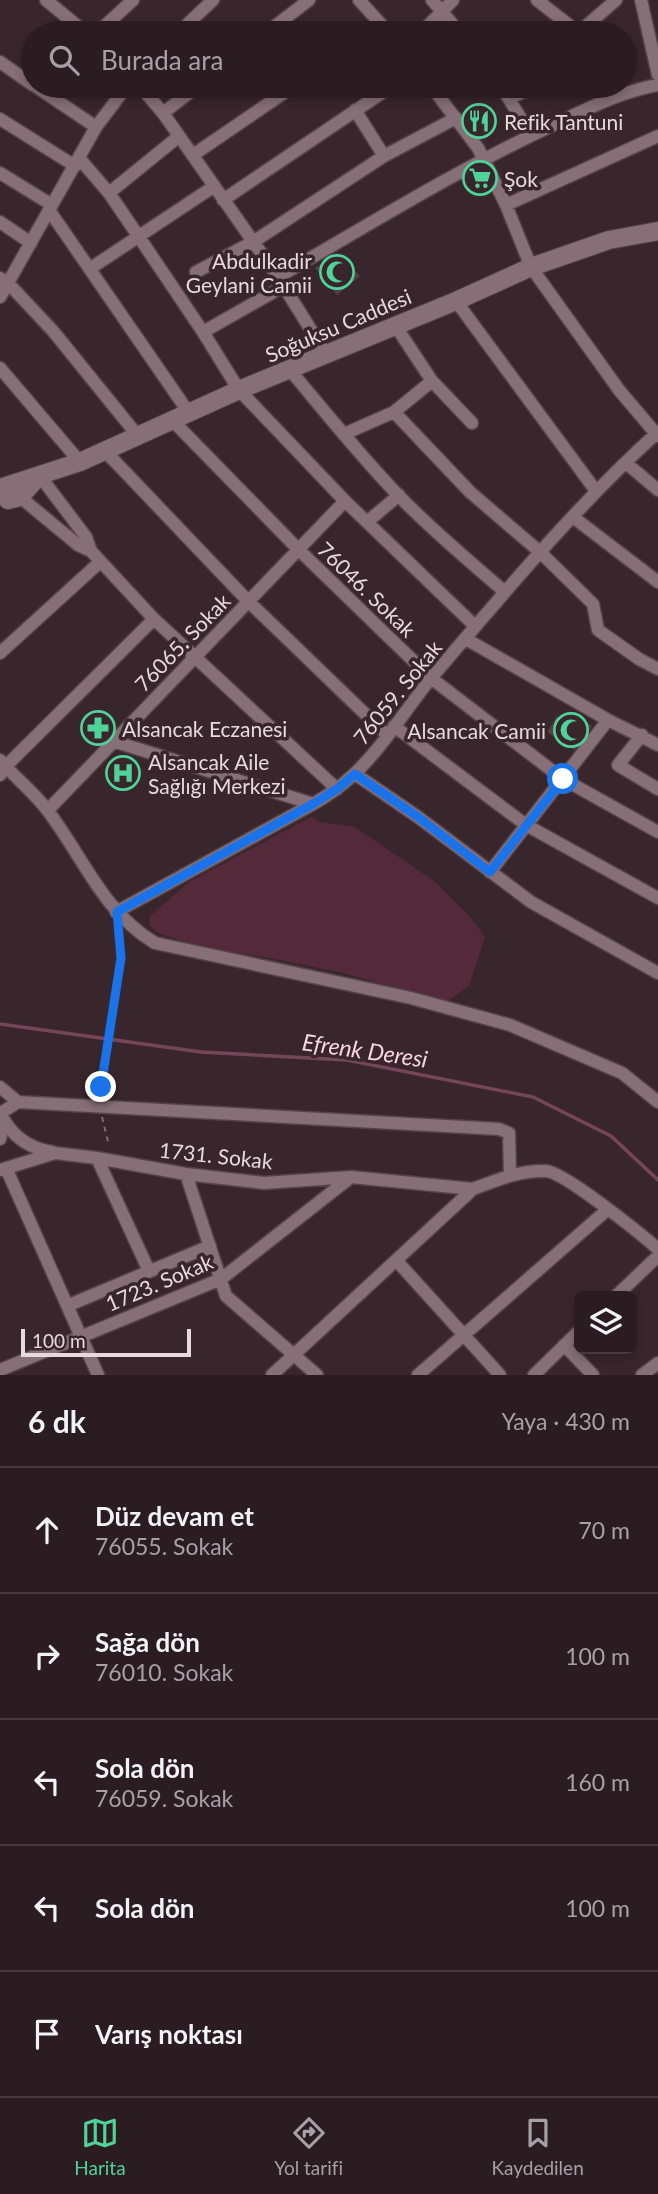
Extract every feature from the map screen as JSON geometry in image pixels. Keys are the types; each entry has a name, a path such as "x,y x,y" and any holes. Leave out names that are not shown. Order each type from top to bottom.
{"street":[{"path":"110,21 133,0"},
{"path":"191,21 213,0"},
{"path":"282,21 309,0"},
{"path":"359,0 378,21"},
{"path":"432,0 450,21"},
{"path":"432,21 453,0"},
{"path":"537,0 563,21"},
{"path":"592,21 616,0"},
{"path":"642,0 658,75"},
{"path":"49,1 72,21"},
{"path":"0,62 21,76"},
{"path":"637,88 658,85"},
{"path":"53,98 96,127"},
{"path":"0,297 4,281 32,243 96,127 118,98"},
{"path":"150,98 281,282 326,354"},
{"path":"163,113 182,98"},
{"path":"192,155 275,98"},
{"path":"223,200 374,98"},
{"path":"440,98 484,159 531,267 619,390 657,434"},
{"path":"203,332 484,159 596,98"},
{"path":"509,99 531,135"},
{"path":"355,110 384,156"},
{"path":"196,272 253,242 384,156 456,118"},
{"path":"0,119 77,162 108,193 203,332 239,390 345,501 475,626"},
{"path":"506,205 658,136"},
{"path":"108,193 178,137"},
{"path":"0,173 51,207"},
{"path":"91,268 213,187"},
{"name":"76046. Sokak","path":"51,207 91,268 180,417 298,549 431,678 563,779 658,832"},
{"path":"0,222 32,243"},
{"name":"Soğuksu Caddesi","path":"40,476 105,451 239,390 456,301 531,267 609,240 658,231"},
{"path":"4,281 53,331 138,436"},
{"path":"456,301 596,491"},
{"path":"395,325 432,381 472,423"},
{"path":"0,368 79,462"},
{"path":"290,370 398,495 505,592"},
{"path":"344,435 394,412 432,381"},
{"path":"394,412 470,492 540,552 593,604 598,630 658,669"},
{"name":"76059. Sokak","path":"117,912 313,804 355,774 431,678 540,552 596,491 657,434"},
{"path":"105,451 248,601 390,730 526,825 658,898"},
{"path":"626,463 658,490"},
{"path":"91,551 6,497 40,476 86,537 91,551 154,619 337,789"},
{"path":"367,522 398,495"},
{"name":"76065. Sokak","path":"48,810 345,501"},
{"path":"573,517 658,582"},
{"path":"0,653 100,562"},
{"path":"154,619 2,767 48,810 100,892 135,931 155,943 411,998 510,1025 622,1073 658,1102"},
{"path":"466,639 608,720 658,745"},
{"path":"490,872 608,720"},
{"path":"642,735 618,765 658,789"},
{"path":"113,741 313,804"},
{"path":"355,774 418,817 531,902 658,973"},
{"path":"0,1087 18,1102 499,1129 509,1133 510,1174"},
{"path":"0,1139 2,1116 18,1102"},
{"path":"2,1116 23,1142 55,1153"},
{"name":"1731. Sokak","path":"3,1169 55,1153 97,1157 186,1174 264,1183 351,1177 472,1189"},
{"path":"97,1157 149,1271"},
{"path":"3,1169 69,1305 98,1375"},
{"path":"272,1375 472,1189 510,1174 550,1171 582,1190 658,1249"},
{"path":"186,1174 226,1296 317,1375"},
{"name":"1723. Sokak","path":"0,1370 221,1279 351,1177"},
{"path":"418,1375 607,1210"},
{"path":"69,1305 210,1246"},
{"path":"621,1291 658,1256"},
{"path":"396,1260 500,1375"},
{"path":"534,1375 574,1336"},
{"path":"564,1345 593,1375"},
{"path":"642,1375 658,1363"}],"path":[{"path":"112,1160 101,1107 101,1080 121,958 117,912"}],"shaded area":[{"path":"311,817 320,822 355,827 434,881 470,917 485,937 469,986 446,1002 343,973 271,958 201,948 156,932 150,925 150,916 189,882"}],"building":[{"name":"Abdulkadir Geylani Camii","path":"338,253 360,276 337,295 315,268"},
{"name":"Alsancak Camii","path":"569,711 592,726 574,750 547,732 557,716 563,720"}],"waterway":[{"name":"Efrenk Deresi","path":"0,1024 201,1052 347,1060 533,1097 611,1136 658,1180"}],"place":[{"name":"Refik Tantuni","path":"479,121"},
{"name":"Şok","path":"480,178"},
{"name":"Abdulkadir Geylani Camii","path":"337,272"},
{"name":"Alsancak Eczanesi","path":"98,728"},
{"name":"Alsancak Camii","path":"571,730"},
{"name":"Alsancak Aile Sağlığı Merkezi","path":"123,773"}],"route":[{"path":"101,1087 121,958 117,912 313,804 355,774 418,817 490,872 563,779"}]}
